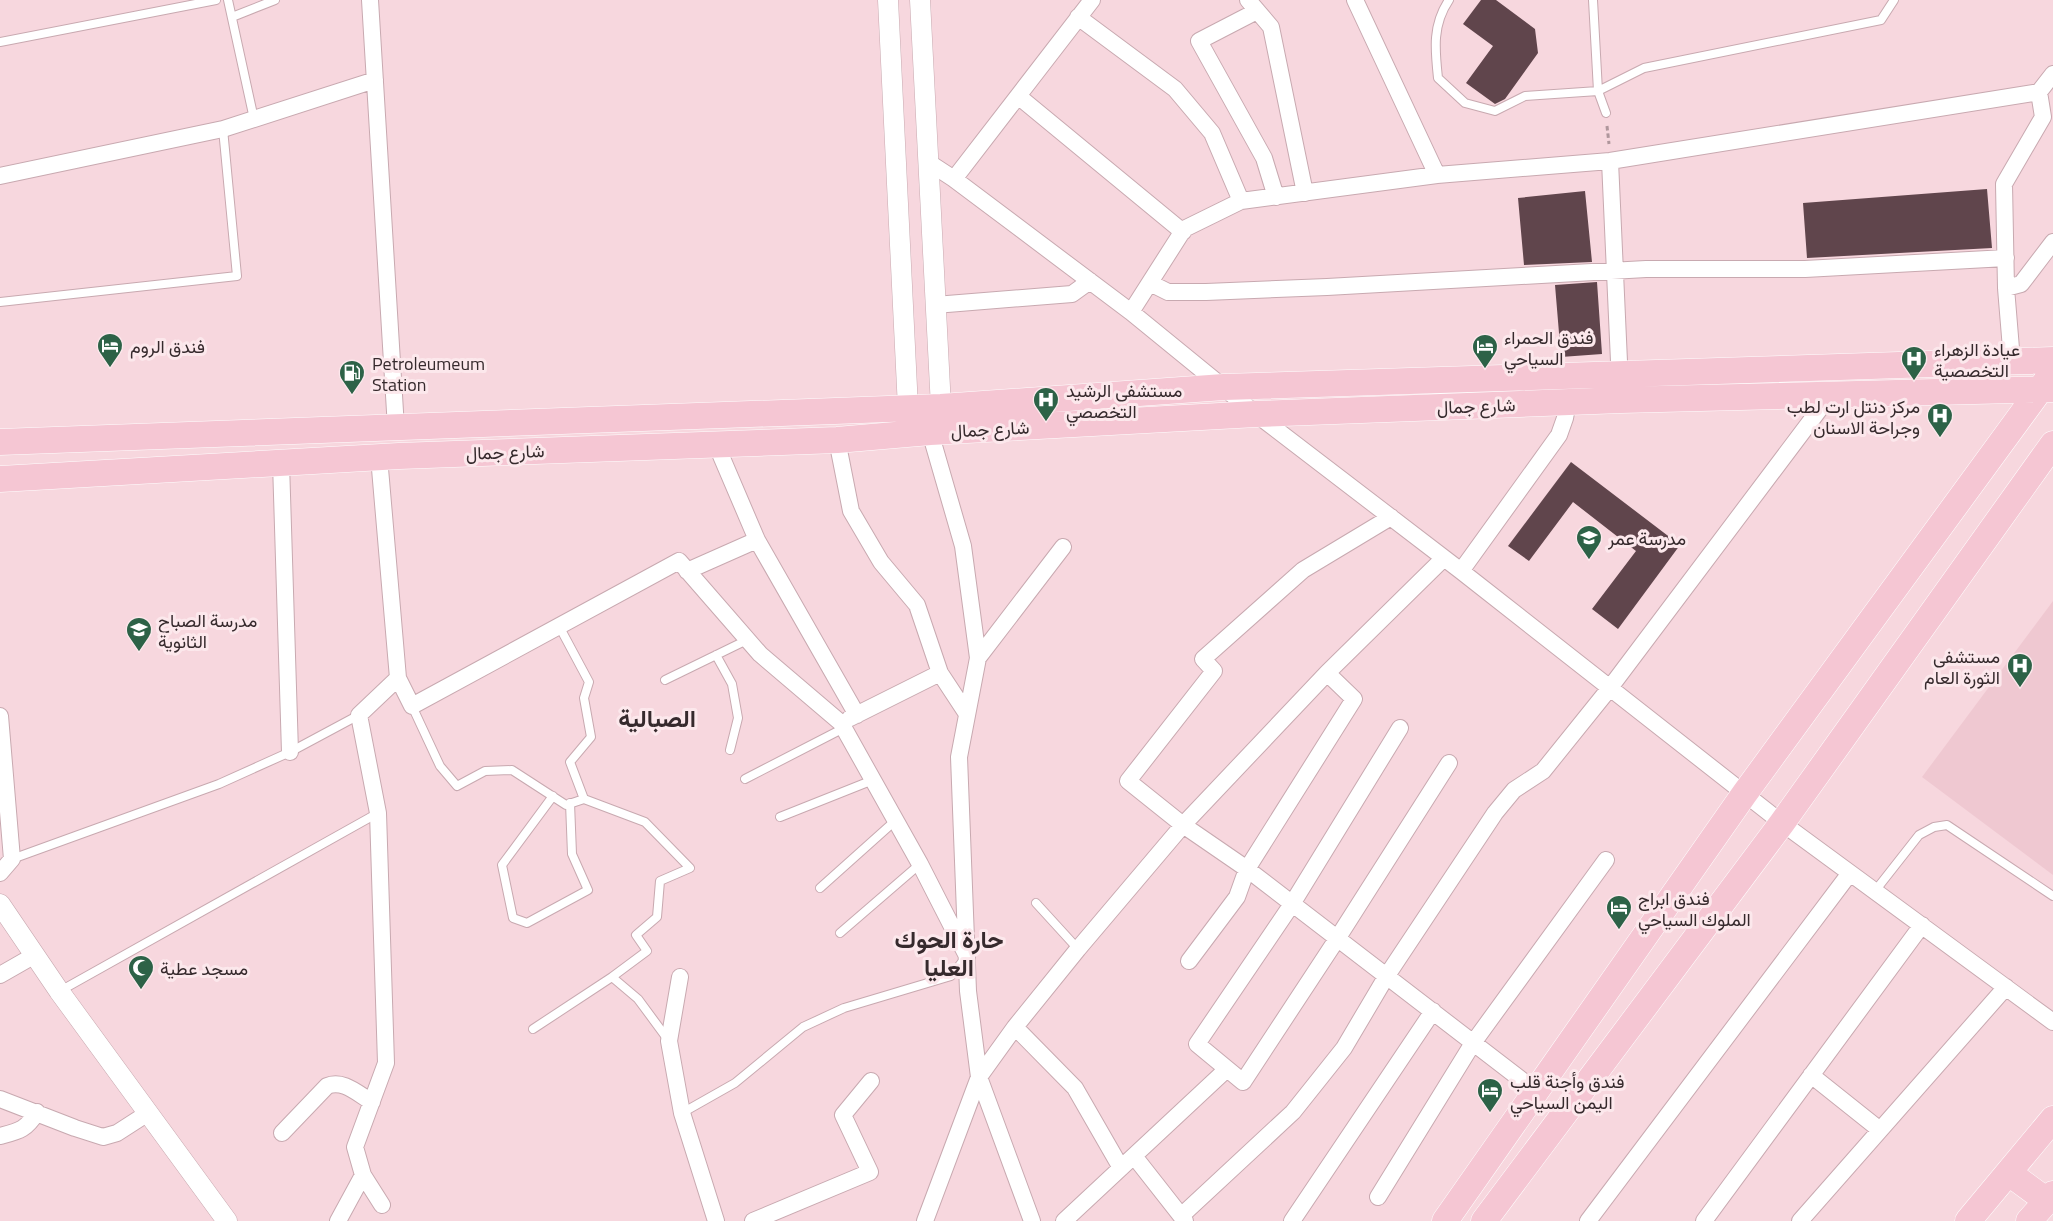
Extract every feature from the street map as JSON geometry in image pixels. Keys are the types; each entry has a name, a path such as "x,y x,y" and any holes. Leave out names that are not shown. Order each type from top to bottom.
{"main road":[{"name":"شارع جمال","path":"0,442 941,407 1224,387 2053,360"},
{"name":"شارع جمال","path":"0,479 389,457 837,440 930,432 1256,414 1831,394 2049,383"},
{"path":"1444,1221 1745,793 2049,383"},
{"path":"389,457 396,428"},
{"path":"1484,1221 1782,823 2053,444"},
{"path":"1968,1221 2053,1119"},
{"path":"2009,1173 2050,1198 2029,1221"}],"street":[{"path":"369,0 396,428"},
{"path":"888,0 908,408"},
{"path":"920,0 941,407"},
{"path":"954,179 1092,0"},
{"path":"1355,0 1437,175"},
{"path":"1276,197 1264,158 1199,41 1252,5 1271,27 1305,193"},
{"path":"1078,17 1130,58 1175,88 1212,133 1241,201"},
{"path":"1131,312 1184,229 1241,201 1437,175 1610,161 2039,92 2053,74"},
{"path":"0,176 223,129 375,80"},
{"path":"2012,361 2006,288 2004,184 2043,117 2039,92"},
{"path":"1018,96 1183,232"},
{"path":"1610,161 1621,400"},
{"path":"928,162 1131,312 1256,414 1461,571 1782,823 2053,1022"},
{"path":"2006,288 2021,284 2053,242"},
{"path":"1150,282 1168,292 1206,292 1615,271 1805,269 2006,258"},
{"path":"935,305 983,303 1072,294 1090,281"},
{"path":"1134,1156 1183,1219 1293,1112 1344,1048 1386,977 1495,813 1514,790 1543,771 1609,689 1831,394"},
{"path":"1461,571 1559,435 1568,402"},
{"path":"930,432 963,546 978,658 959,757 968,991 979,1077 1032,1221"},
{"path":"837,440 851,511 881,562 917,605 940,674 967,714"},
{"path":"716,444 757,540 857,715"},
{"path":"389,457 398,678 412,706 679,561 760,654 842,725 920,864 967,956"},
{"path":"281,463 290,752"},
{"path":"1391,517 1304,570 1203,659 1214,672 1128,781 1184,825 1247,869 1536,1091"},
{"path":"687,571 757,540"},
{"path":"978,658 1063,547"},
{"path":"925,1221 979,1077 1015,1027 1077,949 1184,825 1327,673 1444,558"},
{"path":"1189,961 1237,897 1247,869 1354,699 1327,673"},
{"path":"842,725 857,715 940,674"},
{"path":"382,1205 363,1175 355,1147 386,1063 378,813 359,715 398,678"},
{"path":"0,716 12,859 0,873"},
{"path":"1400,728 1292,904 1197,1044 1243,1082 1449,764"},
{"path":"1378,1197 1473,1043 1606,860"},
{"path":"1588,1221 1850,873"},
{"path":"0,904 59,991 227,1221"},
{"path":"1704,1221 1922,926"},
{"path":"0,975 35,955"},
{"path":"680,978 669,1041 682,1113 716,1221"},
{"path":"1800,1221 2006,987"},
{"path":"1292,1221 1433,1011"},
{"path":"1015,1027 1076,1088 1121,1168"},
{"path":"1064,1221 1227,1069"},
{"path":"1811,1075 1880,1130"},
{"path":"753,1221 870,1172 843,1115 871,1081"},
{"path":"282,1133 327,1086 334,1083 342,1084 372,1102"},
{"path":"0,1098 103,1137 117,1133 148,1113"},
{"path":"0,1136 20,1131 31,1122 37,1112"},
{"path":"338,1221 363,1175"}],"lane":[{"path":"0,42 216,0"},
{"path":"228,0 254,119"},
{"path":"232,17 275,0"},
{"path":"1449,0 1443,9 1434,43 1438,78 1465,103 1495,111 1525,96 1598,91 1644,68 1881,20 1894,0"},
{"path":"1593,0 1598,91 1606,113"},
{"path":"0,302 237,276 223,129"},
{"path":"559,627 589,682 584,698 591,737 570,762 584,799"},
{"path":"664,680 747,639"},
{"path":"716,655 732,684 738,718 730,750"},
{"path":"412,706 440,766 457,786 485,771 512,770 566,805 584,799 645,822 690,868 660,881 657,916 636,935 648,951 533,1029"},
{"path":"12,859 219,784 290,752 359,715"},
{"path":"745,779 842,725"},
{"path":"780,817 873,780"},
{"path":"553,796 502,865 513,918 527,923 588,890 572,854 570,803"},
{"path":"59,991 378,813"},
{"path":"820,888 896,820"},
{"path":"1875,891 1919,835 1934,827 1947,825 2053,896"},
{"path":"840,933 920,864"},
{"path":"1036,903 1077,949"},
{"path":"682,1113 735,1083 803,1027 844,1008 951,976 967,956"},
{"path":"612,977 638,999 669,1041"}],"path":[{"path":"1606,113 1610,161"}],"shaded area":[{"name":"مستشفى الثورة العام","path":"2053,601 2053,875 1922,777"}],"building":[{"path":"1481,0 1496,0 1535,29 1538,53 1505,99 1495,104 1466,83 1493,46 1463,24"},
{"path":"1987,189 1992,248 1807,258 1803,203"},
{"path":"1585,191 1592,262 1524,265 1518,198"},
{"path":"1597,282 1602,354 1561,357 1555,285"},
{"path":"1571,462 1680,545 1618,629 1592,609 1636,551 1573,502 1529,561 1508,546"}],"place":[{"name":"فندق الروم","path":"110,369"},
{"name":"فندق الحمراء السياحي","path":"1485,370"},
{"name":"عيادة الزهراء التخصصية","path":"1914,382"},
{"name":"Petroleumeum Station","path":"352,396"},
{"name":"مستشفى الرشيد التخصصي","path":"1046,423"},
{"name":"مركز دنتل ارت لطب وجراحة الاسنان","path":"1940,439"},
{"name":"مدرسة عمر","path":"1589,561"},
{"name":"مدرسة الصباح الثانوية","path":"139,653"},
{"name":"مستشفى الثورة العام","path":"2020,689"},
{"name":"فندق ابراج الملوك السياحي","path":"1619,931"},
{"name":"مسجد عطية","path":"141,991"},
{"name":"فندق وأجنة قلب اليمن السياحي","path":"1490,1114"}],"district":[{"name":"الصبالية","path":"657,718"},
{"name":"حارة الحوك العليا","path":"949,953"}]}
